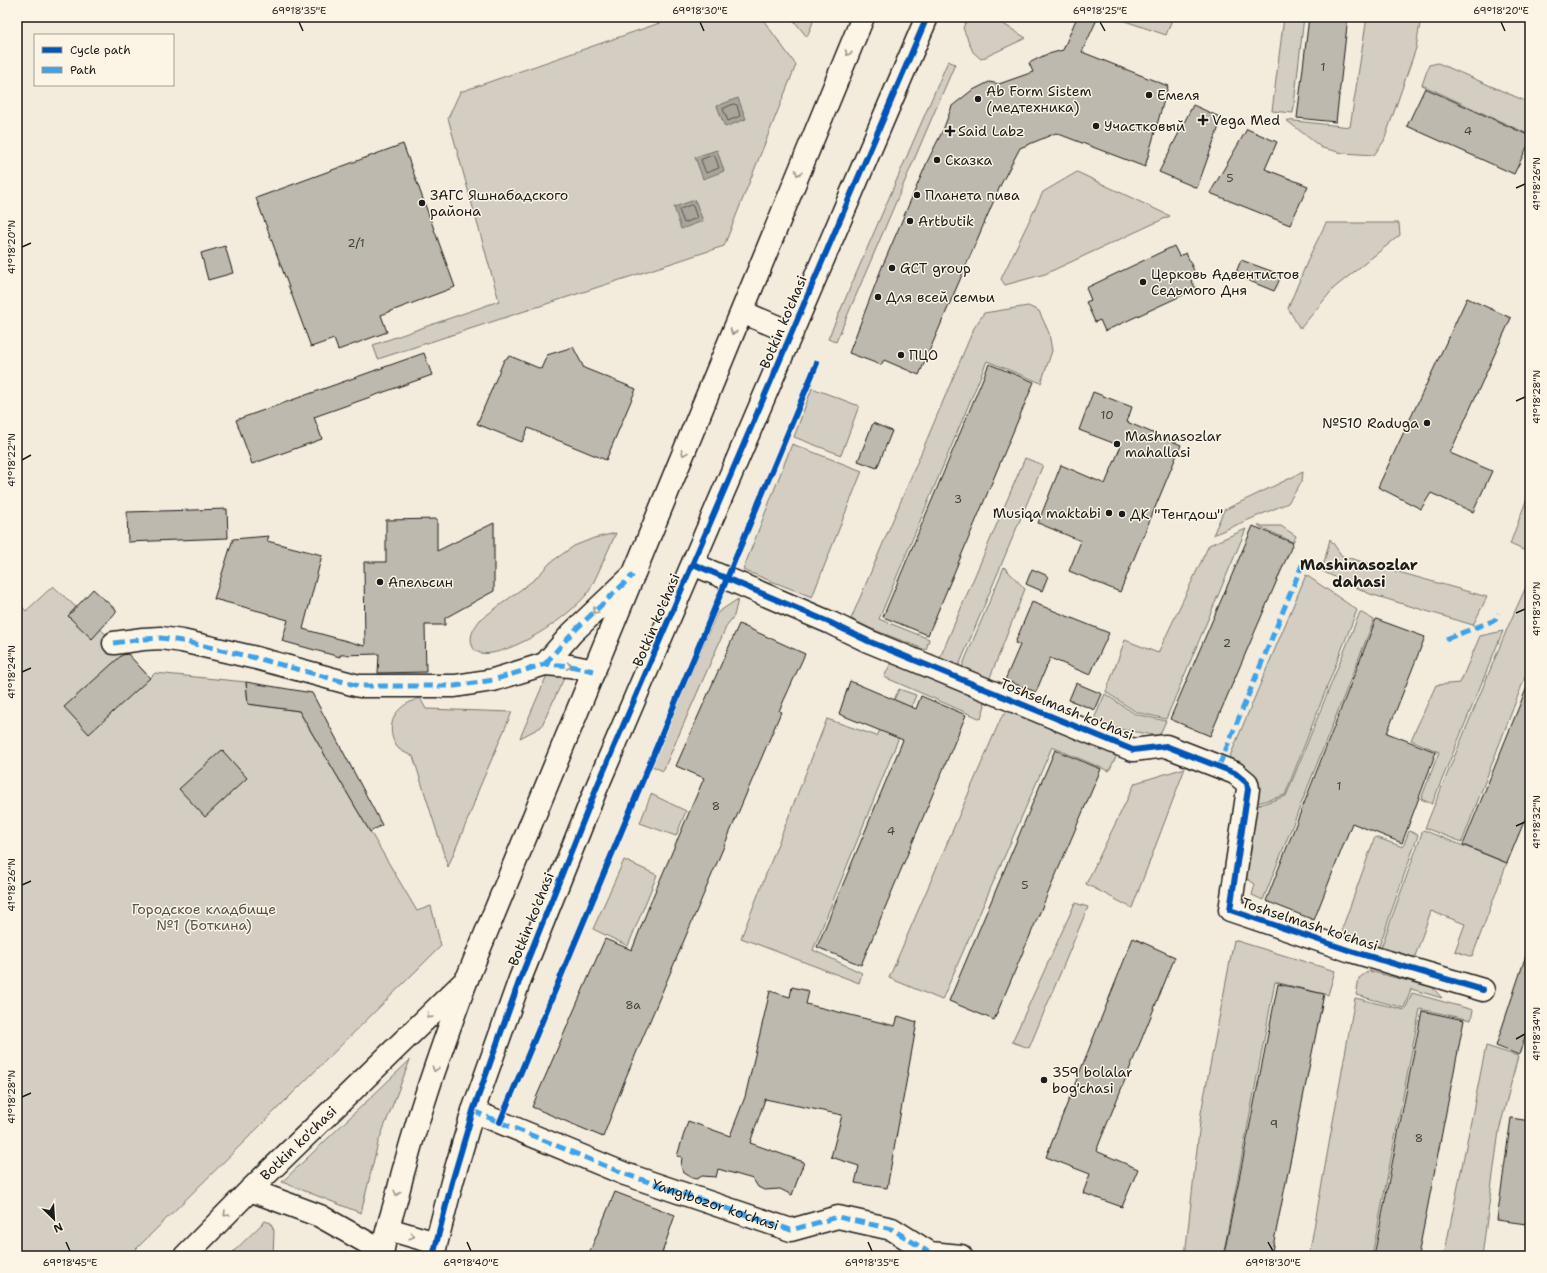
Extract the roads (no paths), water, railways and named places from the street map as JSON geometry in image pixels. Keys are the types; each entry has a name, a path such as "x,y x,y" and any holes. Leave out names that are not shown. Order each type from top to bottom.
{"main road":[{"name":"Botkin ko'chasi","path":"863,17 467,980 442,1048 419,1117 388,1229 434,1249 473,1111 520,979 596,789 927,17"},
{"path":"742,312 792,332"},
{"name":"Toshselmash ko'chasi","path":"693,564 868,641 1133,750 1166,746 1235,773 1247,783 1248,789 1230,910 1351,951 1482,990"},
{"path":"545,664 572,633 633,575"},
{"path":"114,643 161,638 182,641 256,658 359,686 455,686 493,680 545,664 570,666 594,671"},
{"name":"Botkin ko'chasi","path":"185,1256 250,1190 467,980"},
{"name":"Yangibozor ko'chasi","path":"473,1111 625,1174 791,1230 838,1217 892,1229 930,1253 961,1256"},
{"name":"Botkin ko'chasi","path":"250,1190 320,1216 382,1253"},
{"path":"382,1253 388,1229"}],"water":[{"path":"738,98 746,119 725,127 717,106"},
{"path":"717,150 724,171 703,179 695,157"},
{"path":"695,200 703,221 681,229 674,207"}],"place":[{"name":"Емеля","path":"1149,95"},
{"name":"Ab Form Sistem (медтехника)","path":"978,99"},
{"name":"Vega Med","path":"1203,120"},
{"name":"Участковый","path":"1096,126"},
{"name":"Said Labz","path":"950,131"},
{"name":"Сказка","path":"937,160"},
{"name":"Планета пива","path":"917,195"},
{"name":"ЗАГС Яшнабадского района","path":"422,203"},
{"name":"Artbutik","path":"910,221"},
{"name":"GCT group","path":"892,268"},
{"name":"Церковь Адвентистов Седьмого Дня","path":"1143,282"},
{"name":"Для всей семьи","path":"878,297"},
{"name":"ПЦО","path":"901,355"},
{"name":"№510 Raduga","path":"1427,423"},
{"name":"Mashnasozlar mahallasi","path":"1117,444"},
{"name":"Musiqa maktabi","path":"1109,513"},
{"name":"ДК \"Тенгдош\"","path":"1122,514"},
{"name":"Апельсин","path":"380,582"},
{"name":"359 bolalar bog'chasi","path":"1044,1080"}],"district":[{"name":"Mashinasozlar dahasi","path":"1359,574"}],"park label":[{"name":"Городское кладбище №1 (Боткина)","path":"204,918"}]}
